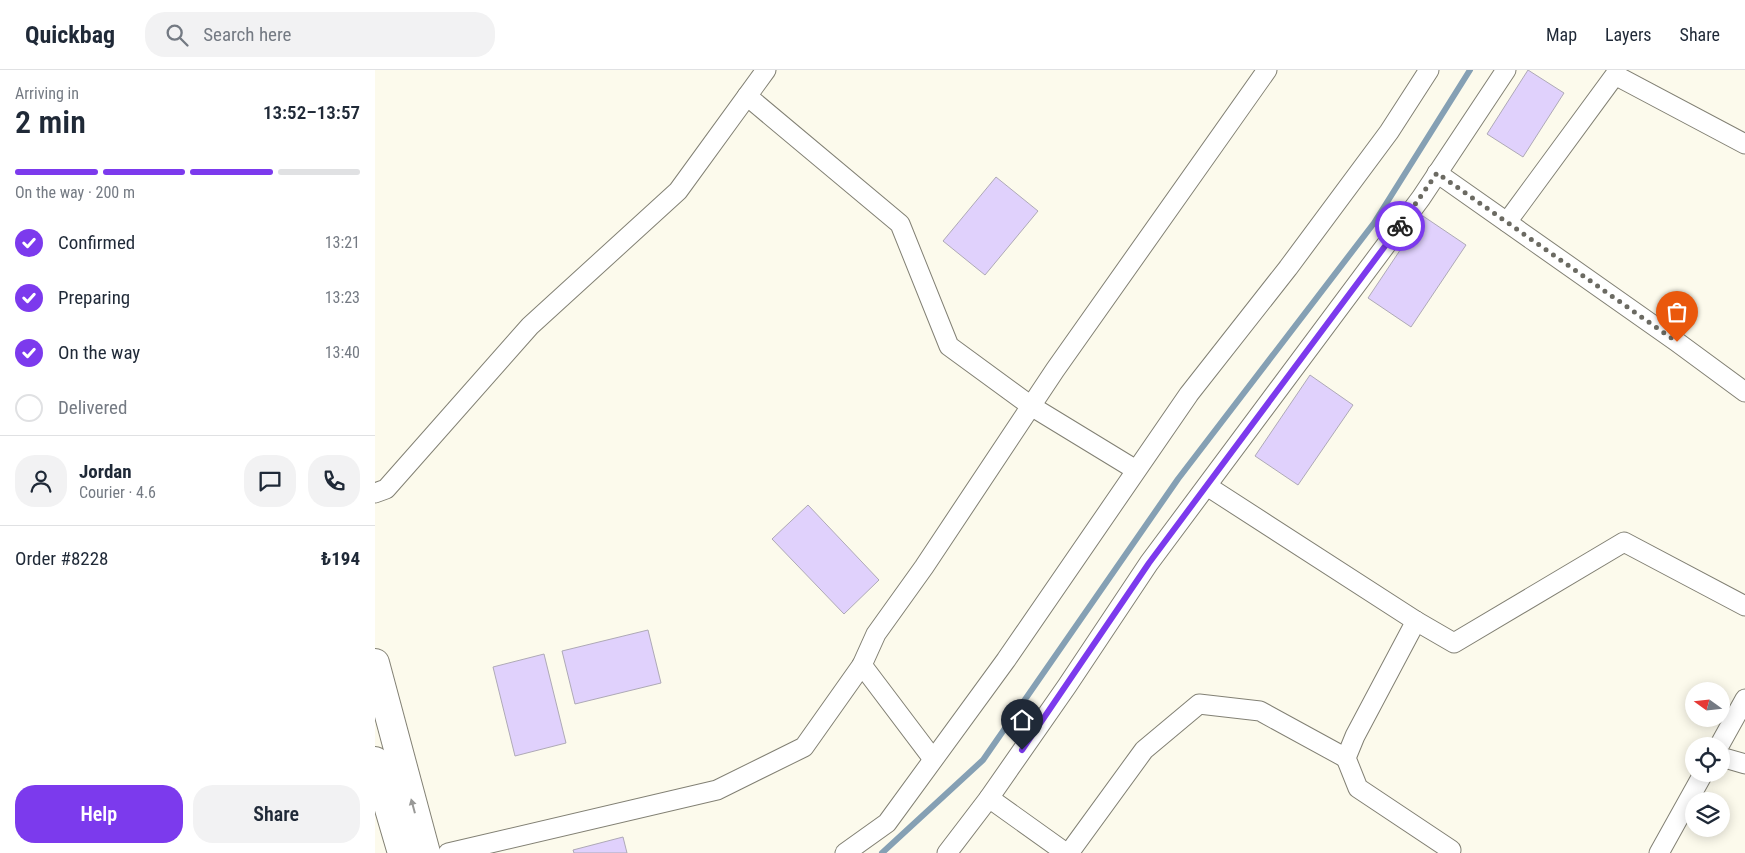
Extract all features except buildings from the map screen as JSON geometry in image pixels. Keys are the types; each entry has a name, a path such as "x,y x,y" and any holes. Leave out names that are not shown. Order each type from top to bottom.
{"main road":[{"path":"375,664 426,853"},
{"path":"375,762 402,853"}],"street":[{"path":"375,493 385,489 529,326 678,191 766,70"},
{"path":"448,853 717,790 804,747 862,665 876,634 924,567 1031,406 1267,70"},
{"path":"845,853 887,823 1005,660 1189,394 1288,268 1389,132 1429,70"},
{"path":"947,853 989,798 1149,563 1415,206 1506,70"},
{"path":"1507,222 1615,75 1745,144"},
{"path":"747,96 899,224 949,346 1031,406 1136,470"},
{"path":"1437,173 1745,392"},
{"path":"1207,486 1454,643 1624,542 1745,606"},
{"path":"1346,758 1355,736 1416,620"},
{"path":"862,665 933,759"},
{"path":"1724,737 1745,699"},
{"path":"989,798 1068,853 1144,750 1199,704 1260,711 1346,758 1359,788 1453,852"},
{"path":"1730,760 1745,764"},
{"path":"1659,853 1699,782"}],"waterway":[{"path":"882,853 983,760 1178,479 1374,223 1470,70"}],"way so far":[{"path":"1400,226 1437,173 1677,342"}],"route":[{"path":"1022,750 1149,563 1400,226"}]}
